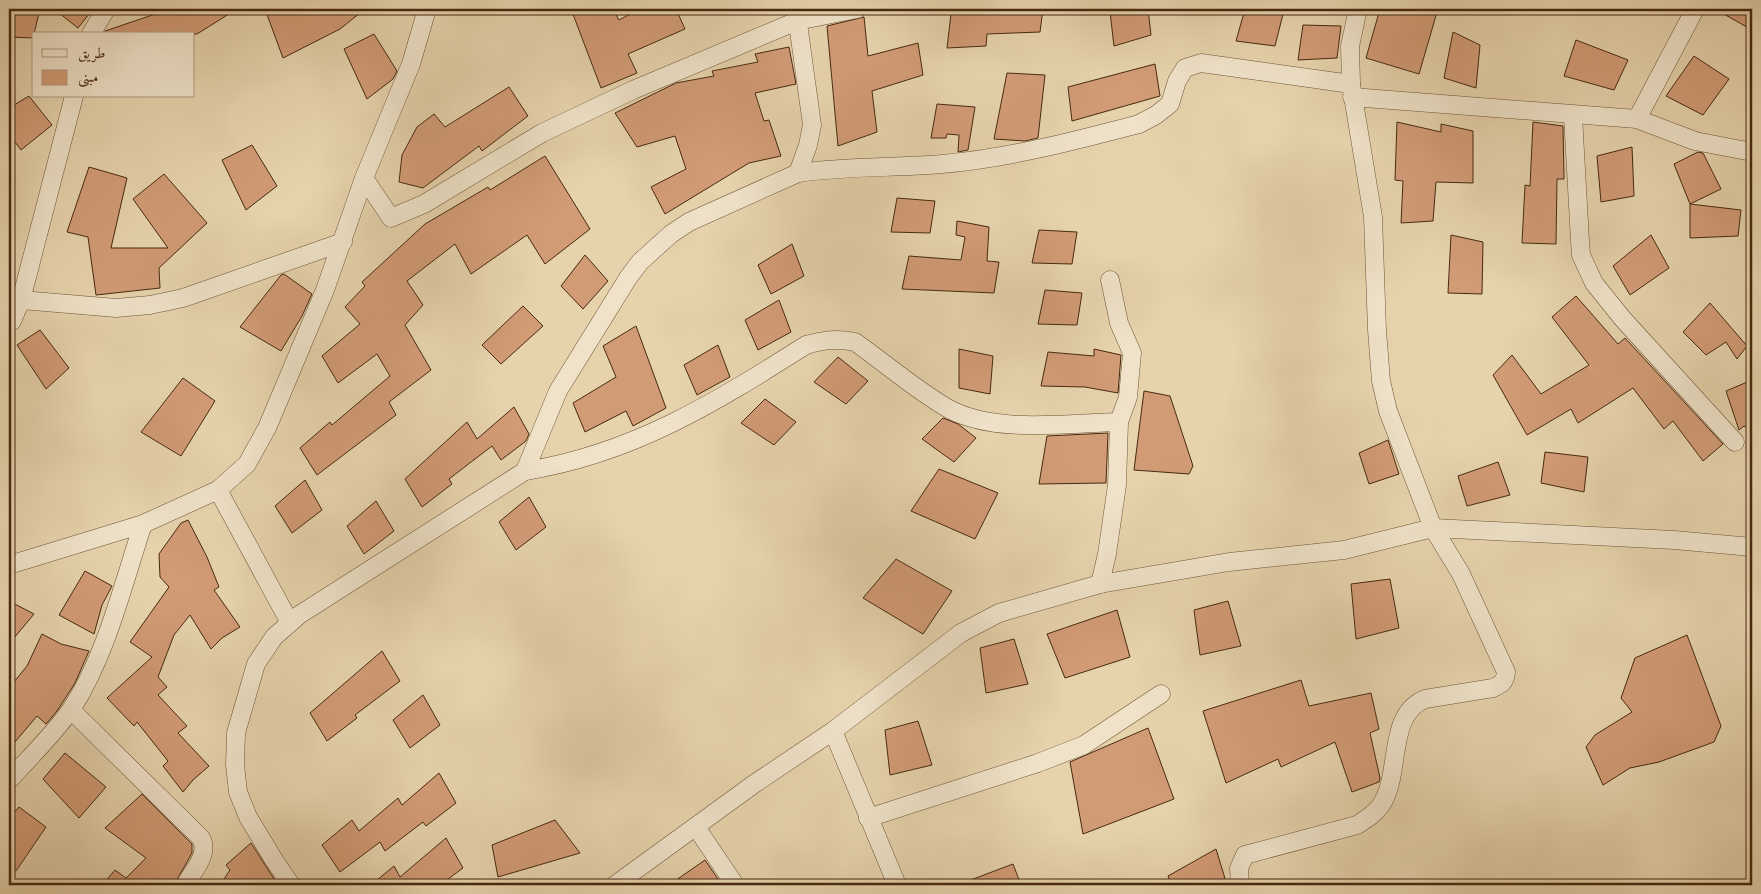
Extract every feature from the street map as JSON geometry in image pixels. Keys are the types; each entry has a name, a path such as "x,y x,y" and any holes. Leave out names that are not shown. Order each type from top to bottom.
{"street":[{"path":"92,32 106,9"},
{"path":"9,565 143,524 218,490 248,464 267,428 325,290 364,178 412,64 427,9"},
{"path":"364,178 391,218 424,204 563,122 796,15 857,9"},
{"path":"1240,885 1239,868 1245,855 1357,825 1371,817 1381,806 1388,791 1401,726 1409,709 1416,702 1425,698 1492,688 1502,684 1506,672 1461,574 1433,528 1388,411 1381,381 1377,330 1373,217 1352,91 1350,46 1358,9"},
{"path":"1637,119 1695,9"},
{"path":"796,15 812,125 808,145 798,173"},
{"path":"524,471 558,391 628,278 640,262 671,234 689,222 798,173 838,167 942,164 1006,156 1131,126 1156,115 1170,104 1177,80 1185,68 1201,63 1352,91 1573,116 1637,119 1695,141 1752,152"},
{"path":"9,323 12,321 21,300 73,98"},
{"path":"1573,116 1581,255 1586,268 1594,282 1622,318 1735,442"},
{"path":"21,300 116,308 150,305 183,298 343,242"},
{"path":"1100,584 1107,554 1117,484 1119,422 1128,397 1132,353 1120,322 1110,280"},
{"path":"291,885 248,817 238,792 235,765 236,733 256,664 274,637 299,615 524,471 576,461 663,429 704,408 806,345 825,339 839,338 855,342 948,408 977,419 1010,424 1119,422"},
{"path":"218,490 290,623"},
{"path":"9,780 70,710 100,652 143,524"},
{"path":"615,885 754,784 833,732 961,633 998,613 1100,584 1229,562 1344,550 1433,528 1674,540 1752,547"},
{"path":"868,818 1084,745 1161,694"},
{"path":"70,710 202,838 205,844 205,853 185,885"},
{"path":"833,732 897,885"},
{"path":"696,827 735,885"}],"building":[{"path":"9,9 40,9 34,32 32,32 32,38 9,37"},
{"path":"54,9 93,9 78,28"},
{"path":"170,9 237,9 197,34 195,32 105,31"},
{"path":"265,9 365,9 340,29 283,58"},
{"path":"571,9 613,9 619,20 640,9 676,9 685,29 628,54 637,73 601,88"},
{"path":"1005,9 1043,9 1040,32 987,34 986,46 947,48 951,14 1004,14"},
{"path":"1124,9 1148,9 1151,35 1114,46 1110,12"},
{"path":"1245,9 1283,14 1275,46 1236,41"},
{"path":"1380,9 1425,9 1437,12 1419,74 1366,58"},
{"path":"1715,9 1752,9 1752,30"},
{"path":"864,17 868,56 918,43 923,75 872,91 877,132 838,146 827,26"},
{"path":"1303,25 1341,26 1337,58 1298,60"},
{"path":"1453,32 1480,45 1476,88 1444,78"},
{"path":"374,34 397,71 393,79 367,99 344,49"},
{"path":"1576,40 1628,60 1614,90 1564,76"},
{"path":"789,47 796,84 755,93 764,121 769,120 781,156 749,163 665,214 651,187 686,169 675,136 637,147 615,113 676,83 714,76 712,71 758,62 755,54"},
{"path":"1694,56 1729,79 1703,115 1666,96"},
{"path":"1155,64 1160,96 1072,121 1068,87"},
{"path":"1007,73 1045,75 1038,138 1025,141 994,139"},
{"path":"509,87 528,116 482,151 479,146 423,188 399,182 402,155 417,127 434,114 445,127"},
{"path":"29,96 52,125 21,150 9,134 9,108"},
{"path":"937,104 975,107 968,150 958,152 959,135 947,134 946,138 931,138"},
{"path":"1397,122 1441,132 1441,124 1473,131 1473,183 1436,182 1433,221 1401,223 1403,181 1395,180"},
{"path":"1533,122 1563,126 1564,179 1557,179 1556,244 1522,243 1525,185 1530,186"},
{"path":"252,145 277,186 246,210 222,160"},
{"path":"1632,147 1634,196 1601,202 1597,156"},
{"path":"1698,152 1703,153 1721,189 1690,204 1674,164"},
{"path":"545,156 590,229 545,264 527,235 471,274 455,244 407,281 423,305 405,325 431,370 389,402 396,415 317,475 300,448 330,422 332,425 390,376 377,354 338,383 322,356 360,324 345,307 365,286 362,282 425,224 488,187 490,190"},
{"path":"89,167 127,178 111,248 168,248 133,199 164,174 207,223 159,268 160,288 96,295 88,237 67,232"},
{"path":"897,198 935,201 930,233 891,232"},
{"path":"1690,204 1741,210 1738,236 1690,238"},
{"path":"957,221 989,227 987,261 999,262 994,293 902,289 909,256 961,260 965,237 956,235"},
{"path":"1039,230 1077,232 1072,264 1032,263"},
{"path":"1451,235 1483,242 1482,294 1448,293"},
{"path":"1651,235 1669,268 1630,295 1613,266"},
{"path":"792,244 804,276 771,294 758,265"},
{"path":"585,255 608,281 583,309 561,286"},
{"path":"284,274 312,294 302,316 281,351 240,327 281,275"},
{"path":"1045,290 1082,293 1077,325 1038,324"},
{"path":"1576,296 1618,344 1625,338 1723,444 1703,461 1673,421 1664,429 1633,388 1578,423 1571,409 1527,435 1493,375 1512,355 1541,394 1589,365 1552,317"},
{"path":"779,300 791,332 758,350 745,320"},
{"path":"1710,303 1747,346 1737,359 1726,342 1706,355 1683,332"},
{"path":"523,306 543,326 501,364 482,345"},
{"path":"636,326 666,408 633,426 626,411 585,432 573,403 616,377 603,346"},
{"path":"40,330 69,368 46,389 17,345"},
{"path":"718,345 730,377 697,395 684,365"},
{"path":"959,349 993,356 990,394 959,388"},
{"path":"1094,349 1121,355 1118,393 1085,387 1041,386 1048,352 1094,356"},
{"path":"838,357 868,381 846,404 814,382"},
{"path":"183,378 215,401 181,456 141,432"},
{"path":"1752,380 1752,432 1744,426 1739,430 1726,391"},
{"path":"1144,391 1170,396 1193,466 1189,474 1134,470"},
{"path":"765,399 796,422 774,445 741,423"},
{"path":"514,407 529,434 526,441 501,460 492,446 449,479 452,484 422,507 405,479 467,422 477,439"},
{"path":"943,418 958,424 976,438 954,462 922,439"},
{"path":"1108,433 1106,483 1039,484 1047,436"},
{"path":"1388,440 1399,474 1369,484 1359,453"},
{"path":"1545,452 1588,457 1584,492 1541,483"},
{"path":"1498,462 1510,495 1467,506 1458,476"},
{"path":"939,469 998,493 975,539 911,511"},
{"path":"305,480 322,510 292,533 275,506"},
{"path":"529,497 546,527 516,550 499,522"},
{"path":"376,501 394,531 364,554 347,526"},
{"path":"188,520 207,557 219,587 214,590 240,627 222,638 211,649 190,615 174,635 158,677 167,687 158,695 187,726 178,733 209,766 183,792 163,766 168,761 137,722 134,726 107,698 152,657 130,642 169,587 160,577 159,554 181,523"},
{"path":"896,559 952,591 923,634 863,598"},
{"path":"85,571 112,586 102,605 94,634 59,615"},
{"path":"1390,579 1399,628 1356,639 1351,584"},
{"path":"9,601 34,614 9,644"},
{"path":"1228,601 1241,646 1200,655 1194,610"},
{"path":"1117,610 1130,657 1065,678 1047,634"},
{"path":"42,634 61,644 89,651 75,683 57,711 46,724 37,716 9,749 9,688 27,666"},
{"path":"1687,635 1721,726 1714,742 1659,762 1630,768 1603,785 1586,747 1595,735 1632,712 1621,698 1635,658"},
{"path":"1014,639 1028,684 986,693 980,648"},
{"path":"382,651 400,681 355,715 357,718 327,741 310,713"},
{"path":"1301,680 1309,706 1371,693 1379,729 1370,733 1380,778 1379,782 1352,792 1335,742 1281,767 1278,759 1226,783 1203,711"},
{"path":"423,695 440,725 410,748 393,720"},
{"path":"918,721 932,765 890,775 885,730"},
{"path":"1148,728 1174,799 1083,834 1070,762"},
{"path":"65,753 106,787 79,818 43,779"},
{"path":"439,773 456,803 426,826 423,822 385,851 380,842 340,872 322,845 352,820 359,831 398,798 402,805"},
{"path":"142,794 192,844 192,853 174,885 102,885 115,870 126,878 146,858 105,828"},
{"path":"19,807 46,827 16,871 9,865 9,818"},
{"path":"555,820 580,853 498,877 492,845"},
{"path":"446,838 463,868 440,885 371,885 394,866 400,877"},
{"path":"251,843 278,885 220,885 230,870 226,865"},
{"path":"1216,849 1227,885 1171,885 1168,876"},
{"path":"705,860 722,885 669,885"},
{"path":"1013,864 1021,885 960,884"}]}
